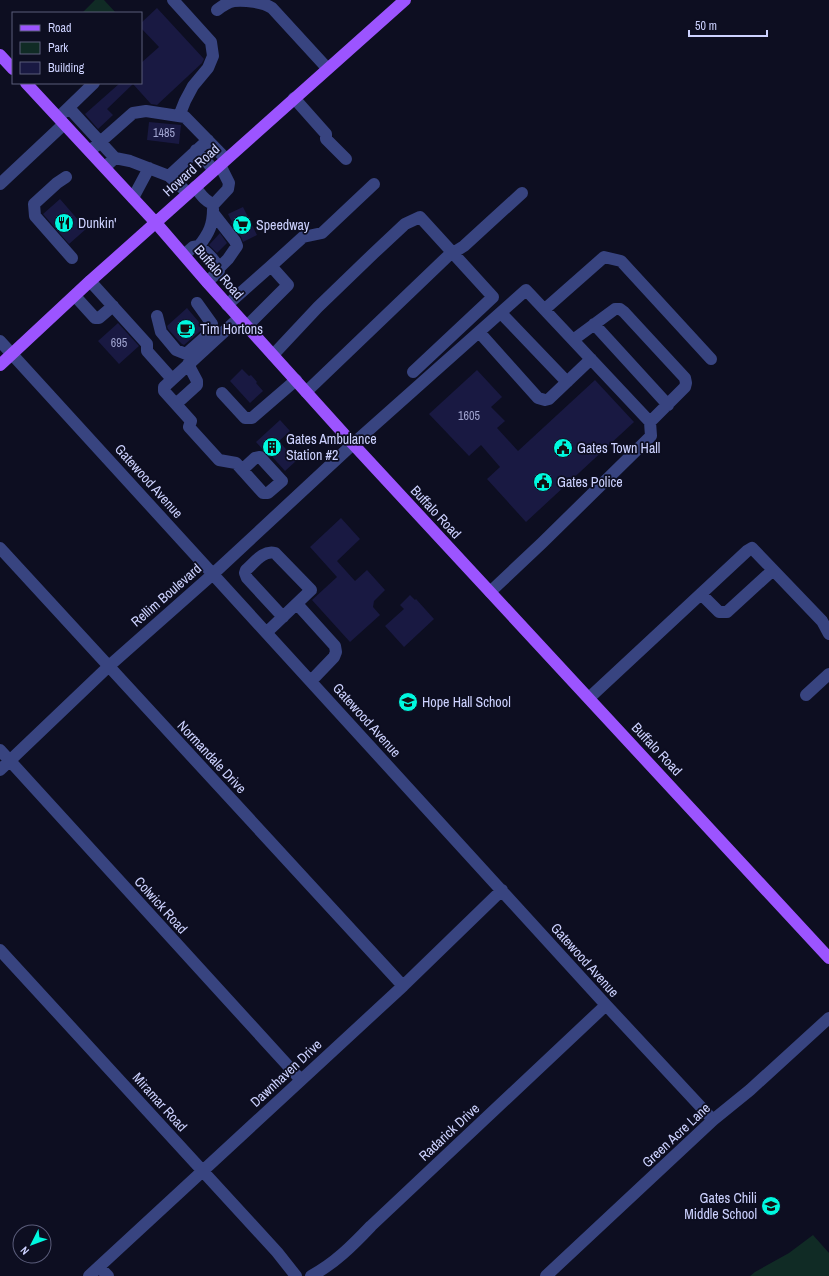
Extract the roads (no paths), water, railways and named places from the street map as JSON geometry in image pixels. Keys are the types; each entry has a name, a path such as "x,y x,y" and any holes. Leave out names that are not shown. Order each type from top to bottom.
{"main road":[{"name":"Howard Road","path":"0,365 90,281 405,0"},
{"path":"0,56 12,69"},
{"name":"Buffalo Road","path":"27,84 156,223 227,305 306,392 829,958"}],"street":[{"path":"173,0 211,42 214,56 208,68 190,91 179,116"},
{"path":"217,10 234,0 258,2 267,5 272,8 328,68"},
{"path":"0,184 61,121 69,108 93,84"},
{"path":"294,98 326,134 326,139 346,159"},
{"path":"69,108 115,158 130,160 169,176 211,203 237,246 228,259 219,268 219,271 207,282"},
{"path":"90,152 133,113 146,111 185,117 208,140 229,183 228,190 213,208 213,220 207,235 199,246 193,247 184,255"},
{"path":"169,176 208,140"},
{"path":"196,150 220,165"},
{"path":"105,167 115,158"},
{"path":"133,198 149,168"},
{"path":"66,177 57,183 34,204 35,216 72,258"},
{"path":"227,305 303,237 322,233 374,184"},
{"path":"306,392 448,256 464,246 522,193"},
{"path":"273,355 374,253 405,224 420,217 493,297 413,372"},
{"path":"199,246 219,268"},
{"path":"490,592 651,436 650,422 544,309 604,258 621,261 711,359"},
{"path":"271,266 288,286 188,364 164,387 164,391 190,421 189,427 218,460 236,463 264,493 268,493 282,481"},
{"path":"90,281 147,344 147,350 172,379"},
{"name":"Rellim Boulevard","path":"0,770 109,666 213,574 354,444 526,290 544,309"},
{"path":"75,296 95,318 99,318 113,306"},
{"path":"156,316 161,332 176,350 186,354 212,331 212,324 197,304"},
{"path":"573,340 615,309 620,309 629,317 685,378 685,387 650,422"},
{"path":"501,313 567,382"},
{"path":"594,324 668,404"},
{"path":"479,332 538,398 545,400 567,382 591,359"},
{"name":"Gatewood Avenue","path":"0,341 606,1005 713,1120"},
{"path":"176,404 197,385 197,381 188,364"},
{"path":"222,394 245,418 252,418 296,380"},
{"path":"242,470 255,458 260,457 296,498"},
{"name":"Normandale Drive","path":"0,548 403,986"},
{"path":"589,698 752,548 822,621 829,634"},
{"path":"267,632 297,604 311,590 275,553 264,553 246,570 245,573 247,578 283,617"},
{"path":"701,594 719,612 727,612 773,570"},
{"path":"297,604 335,646 336,652 334,657 311,681"},
{"path":"806,695 829,674"},
{"name":"Colwick Road","path":"0,750 300,1080"},
{"name":"Dawnhaven Drive","path":"89,1276 403,986 502,890"},
{"name":"Miramar Road","path":"0,950 277,1252 296,1276"},
{"name":"Radarick Drive","path":"311,1276 351,1247 371,1226 606,1005"},
{"name":"Green Acre Lane","path":"546,1276 713,1120 750,1090 829,1018"},
{"path":"99,1267 108,1276"}],"place":[{"name":"Dunkin'","path":"64,223"},
{"name":"Speedway","path":"242,225"},
{"name":"Tim Hortons","path":"186,329"},
{"name":"Gates Ambulance Station #2","path":"272,447"},
{"name":"Gates Town Hall","path":"563,448"},
{"name":"Gates Police","path":"543,482"},
{"name":"Hope Hall School","path":"408,702"},
{"name":"Gates Chili Middle School","path":"771,1206"}]}
